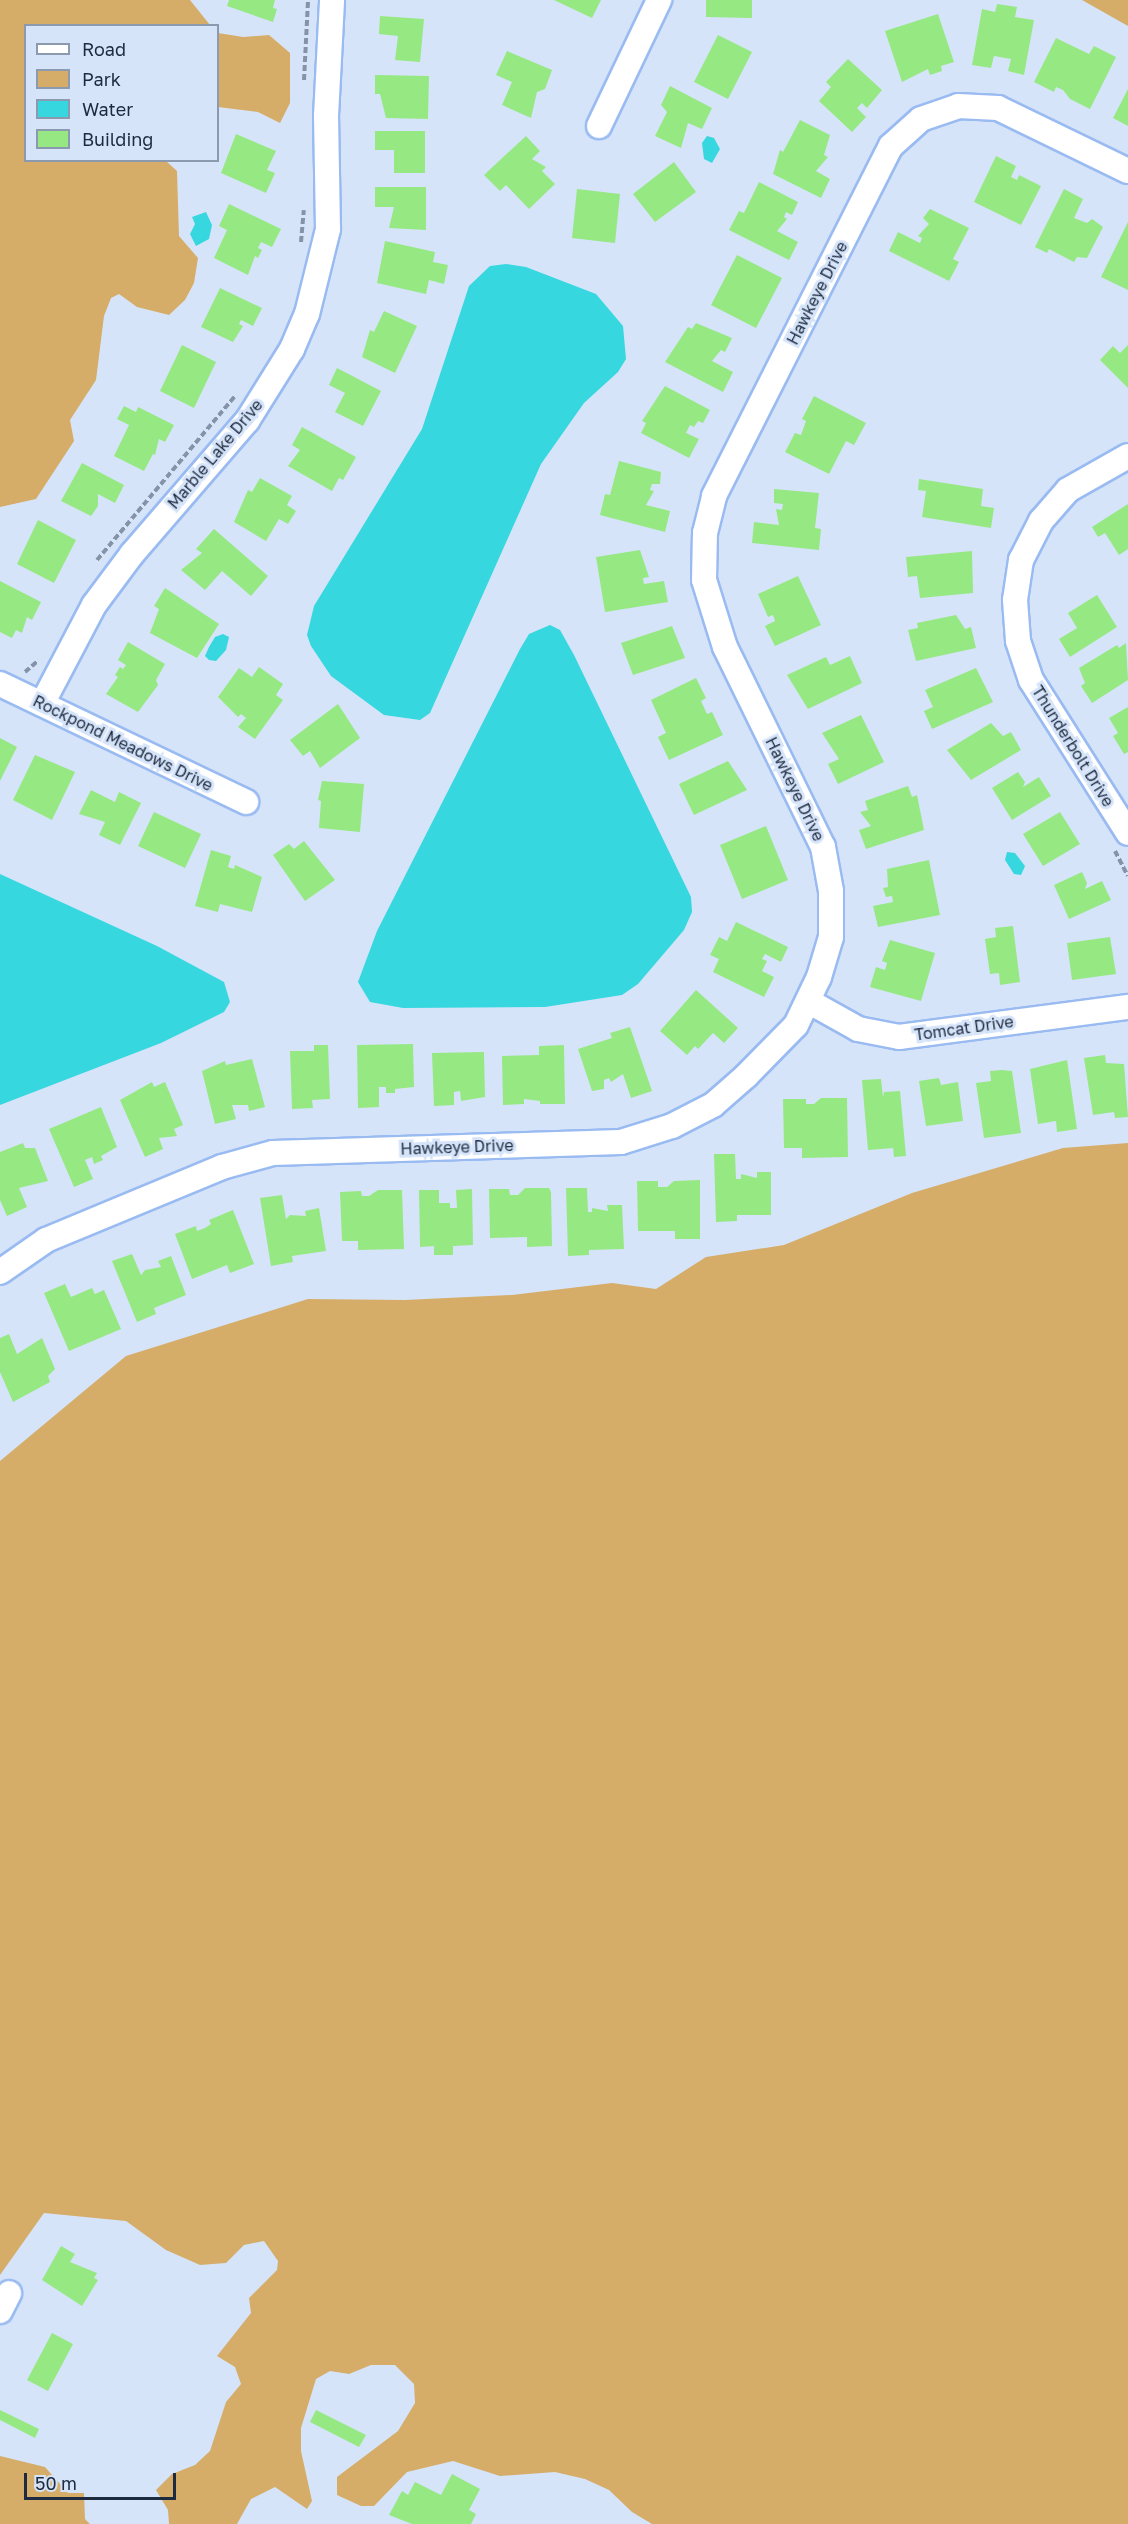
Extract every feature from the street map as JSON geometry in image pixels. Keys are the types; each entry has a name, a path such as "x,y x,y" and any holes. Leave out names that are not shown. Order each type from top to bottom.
{"street":[{"name":"Marble Lake Drive","path":"42,704 93,605 132,554 247,421 292,349 307,314 328,229 326,116 332,0"},
{"path":"599,126 658,0"},
{"name":"Hawkeye Drive","path":"0,1272 46,1240 222,1167 273,1153 621,1142 672,1126 713,1104 746,1076 796,1025 808,1001 831,937 831,891 825,858 725,647 708,591 705,534 714,496 891,146 921,119 958,106 998,108 1128,171"},
{"name":"Thunderbolt Drive","path":"1120,841 1031,680 1018,641 1015,600 1021,560 1041,520 1068,490 1128,456"},
{"name":"Rockpond Meadows Drive","path":"8,677 42,704 246,801"},
{"name":"Tomcat Drive","path":"808,1001 858,1029 898,1037 1128,1007"}],"path":[{"path":"304,92 308,0"},
{"path":"300,251 304,202"},
{"path":"91,570 114,537 243,386"},
{"path":"8,677 32,669 44,651"},
{"path":"1120,841 1128,876"}],"green space":[{"path":"0,0 190,0 209,24 24,24 24,162 167,162 177,171 179,236 198,258 194,283 185,300 169,315 137,307 119,294 111,298 104,316 96,380 70,420 74,441 36,499 0,507"},
{"path":"1082,0 1128,0 1128,26"},
{"path":"219,33 243,37 269,35 290,53 290,103 280,123 258,112 219,107"},
{"path":"1128,1143 1128,2524 652,2524 632,2512 609,2490 585,2479 555,2472 500,2476 453,2461 407,2472 374,2506 361,2506 337,2495 337,2477 398,2431 415,2403 414,2384 395,2365 371,2365 349,2374 330,2371 316,2379 301,2428 301,2451 312,2501 307,2509 275,2487 251,2499 237,2524 169,2524 168,2510 156,2490 172,2474 195,2465 210,2451 226,2402 241,2384 235,2367 217,2356 251,2313 249,2298 277,2270 278,2261 264,2241 244,2245 226,2263 200,2265 166,2250 126,2221 44,2213 0,2275 0,1461 126,1356 308,1299 405,1300 512,1295 612,1283 656,1289 706,1257 784,1245 912,1193 1063,1148"},
{"path":"0,2456 45,2467 68,2493 84,2493 85,2519 90,2524 0,2524"}],"water":[{"path":"707,136 714,138 720,149 712,163 704,159 702,143"},
{"path":"206,212 212,225 209,239 196,246 190,234 195,224 192,217"},
{"path":"506,264 526,267 596,294 623,326 626,359 618,372 584,403 541,464 430,713 420,720 384,715 331,676 311,646 307,635 314,606 422,429 469,286 490,266"},
{"path":"550,625 560,630 574,655 691,897 692,912 684,930 638,984 622,995 545,1007 403,1008 370,1002 358,982 377,931 520,649 529,634"},
{"path":"223,634 229,637 226,650 216,661 209,660 205,656 209,647 215,637"},
{"path":"1007,852 1015,853 1025,866 1021,875 1014,874 1005,860"},
{"path":"0,874 157,946 224,982 230,1002 224,1012 161,1043 0,1105"}],"building":[{"path":"229,0 275,0 273,8 277,9 273,22 227,6"},
{"path":"554,0 601,0 592,18"},
{"path":"706,0 752,0 752,18 706,17"},
{"path":"997,4 1017,7 1015,17 1034,20 1024,75 1008,71 1011,59 994,56 991,68 972,65 982,9 995,12"},
{"path":"938,14 954,62 941,66 942,71 930,75 928,69 902,82 885,31"},
{"path":"380,16 424,19 420,62 395,60 398,36 379,34"},
{"path":"718,35 752,52 728,99 694,82"},
{"path":"1056,38 1089,54 1094,46 1116,57 1090,109 1070,99 1063,90 1056,87 1054,92 1034,82"},
{"path":"507,51 552,70 545,89 537,92 531,118 502,105 512,82 496,75"},
{"path":"848,59 882,90 867,108 862,103 857,108 866,117 852,132 819,101 831,87 826,82"},
{"path":"375,75 429,76 428,119 386,118 380,94 375,94"},
{"path":"670,86 712,108 702,129 688,123 681,148 655,136 667,112 661,105"},
{"path":"1128,89 1128,126 1113,118"},
{"path":"800,120 830,135 824,155 828,157 816,171 830,179 821,198 773,174 780,150 783,152"},
{"path":"375,131 425,131 425,173 394,173 394,150 375,150"},
{"path":"236,134 276,151 267,170 275,173 266,193 221,173"},
{"path":"526,136 540,151 532,159 546,167 542,171 555,184 529,209 506,185 500,191 484,175"},
{"path":"996,156 1016,166 1011,177 1017,180 1019,175 1041,186 1021,225 974,202"},
{"path":"674,162 696,192 655,222 633,194"},
{"path":"759,182 798,202 792,215 786,212 784,217 787,219 777,231 798,242 789,260 729,230 739,211 744,213"},
{"path":"375,187 426,187 426,230 389,228 394,207 375,207"},
{"path":"577,189 620,194 615,243 572,238"},
{"path":"1064,189 1083,199 1074,218 1087,223 1092,219 1103,227 1087,258 1077,257 1074,262 1049,249 1047,253 1035,247"},
{"path":"229,204 281,229 272,247 261,242 258,248 262,250 258,258 255,256 248,275 214,258 227,230 219,226"},
{"path":"930,209 969,228 953,259 959,262 949,281 889,251 898,232 920,243 922,238 918,236 929,224 923,218"},
{"path":"1128,222 1128,290 1101,277"},
{"path":"385,241 435,252 433,262 448,265 444,284 429,280 426,294 377,283"},
{"path":"737,255 782,278 756,328 711,305"},
{"path":"220,288 262,308 253,326 241,320 239,324 243,326 233,342 201,327"},
{"path":"384,311 417,326 395,373 362,357 370,330 374,332"},
{"path":"696,323 732,338 725,352 721,350 712,361 733,372 723,392 665,362 688,327 692,329"},
{"path":"182,345 216,362 194,408 160,391"},
{"path":"1128,345 1128,388 1100,360 1113,346 1120,353"},
{"path":"337,368 381,391 363,426 335,412 345,393 329,385"},
{"path":"665,386 710,410 703,423 698,421 694,427 690,425 686,433 699,439 689,458 641,433 646,423 642,421"},
{"path":"814,396 866,423 854,445 846,441 829,474 785,452 795,433 801,435 806,421 802,419"},
{"path":"124,406 136,412 138,407 174,425 165,442 159,439 155,455 153,454 144,471 114,456 129,425 117,419"},
{"path":"302,427 356,457 343,480 339,478 332,491 288,466 300,450 292,445"},
{"path":"619,461 661,472 660,484 652,484 650,490 654,491 646,505 670,511 665,532 600,515 605,494 610,495"},
{"path":"82,463 124,485 115,503 98,494 98,506 91,516 61,501"},
{"path":"260,478 292,496 287,505 296,511 288,524 279,519 266,541 234,522 248,490 252,492"},
{"path":"919,479 983,489 981,506 994,508 991,528 922,517 926,491 918,490"},
{"path":"774,489 819,493 815,528 821,529 819,550 752,543 754,522 779,525 776,509 782,510 783,504 774,503"},
{"path":"1128,504 1128,549 1119,555 1105,533 1098,537 1092,527"},
{"path":"38,520 76,540 54,583 17,564"},
{"path":"214,529 268,576 251,596 222,571 205,590 181,570 202,553 196,549"},
{"path":"640,550 649,577 643,578 644,584 664,581 668,602 605,612 596,557"},
{"path":"972,551 973,593 920,598 917,576 908,577 906,557"},
{"path":"798,576 821,625 775,646 765,626 775,621 773,615 768,617 758,594"},
{"path":"0,581 41,602 32,620 27,617 22,633 16,630 12,638 0,632"},
{"path":"165,588 219,624 197,658 150,633 159,609 154,606"},
{"path":"1097,595 1117,627 1070,657 1059,639 1077,628 1068,613"},
{"path":"956,615 965,629 971,627 976,648 916,661 908,630 918,628 917,623"},
{"path":"672,626 685,658 633,675 621,643"},
{"path":"128,642 165,664 156,680 158,685 138,712 106,694 118,677 115,675 120,667 123,669 126,665 118,660"},
{"path":"1126,643 1128,680 1092,703 1081,686 1085,683 1079,668 1117,645 1119,648"},
{"path":"850,656 862,683 808,709 787,675 826,657 830,665"},
{"path":"259,667 283,684 276,695 283,700 255,739 238,727 246,718 241,714 238,717 218,697 239,668 252,677"},
{"path":"976,668 993,702 932,729 924,711 933,707 925,690"},
{"path":"696,678 706,698 701,701 707,714 712,712 723,735 669,760 658,737 666,733 651,700"},
{"path":"338,704 360,738 320,768 310,751 303,756 290,740"},
{"path":"1128,707 1128,752 1124,754 1113,736 1118,733 1109,718"},
{"path":"861,715 884,762 838,784 828,764 839,759 822,733"},
{"path":"991,723 1003,736 1011,732 1021,750 971,780 947,750"},
{"path":"0,738 17,747 0,781"},
{"path":"35,755 75,772 52,820 13,800"},
{"path":"728,761 747,790 694,815 679,784"},
{"path":"1018,772 1025,782 1023,787 1039,777 1051,796 1012,820 992,788"},
{"path":"322,781 364,784 360,832 319,828 321,801 318,800"},
{"path":"908,786 912,797 917,795 924,830 866,849 859,830 871,826 860,812 868,810 865,801"},
{"path":"91,790 115,802 119,792 141,803 120,845 99,835 105,822 79,814"},
{"path":"154,812 201,834 185,868 138,846"},
{"path":"1060,812 1080,844 1043,866 1023,834"},
{"path":"766,826 788,880 742,899 720,845"},
{"path":"304,841 335,880 305,901 273,855 289,844 294,849"},
{"path":"211,850 231,856 228,867 234,869 235,865 262,877 252,912 220,904 218,912 195,906"},
{"path":"929,860 940,915 878,927 873,906 893,902 892,896 886,897 883,888 888,887 887,869"},
{"path":"1082,872 1087,883 1085,889 1102,881 1111,900 1069,919 1054,885"},
{"path":"736,922 788,947 781,962 765,954 762,959 767,961 762,971 774,977 764,997 713,972 719,959 710,955 719,937 727,941"},
{"path":"1013,926 1020,982 1000,985 999,973 990,974 985,939 996,937 995,928"},
{"path":"1110,937 1116,974 1072,980 1067,943"},
{"path":"890,940 935,953 921,1001 870,987 876,967 885,970 887,963 882,961"},
{"path":"696,990 738,1028 724,1043 713,1033 698,1049 695,1046 687,1055 660,1031"},
{"path":"630,1027 652,1091 631,1098 623,1074 611,1082 609,1078 604,1080 604,1089 592,1091 578,1049 612,1038 610,1033"},
{"path":"413,1044 414,1087 395,1089 395,1093 386,1093 386,1087 379,1087 379,1107 358,1108 357,1045"},
{"path":"314,1045 328,1045 330,1099 312,1100 313,1108 292,1109 290,1051 314,1051"},
{"path":"564,1045 565,1104 540,1104 540,1101 524,1099 524,1104 503,1105 502,1056 539,1055 539,1046"},
{"path":"484,1052 485,1097 461,1101 460,1091 454,1092 454,1105 434,1106 432,1053"},
{"path":"1105,1055 1106,1063 1124,1064 1128,1117 1115,1118 1114,1112 1093,1115 1084,1058"},
{"path":"252,1059 265,1107 249,1111 248,1105 232,1105 236,1119 215,1124 202,1071 225,1061 226,1065"},
{"path":"1067,1060 1077,1129 1057,1132 1056,1121 1038,1124 1030,1069"},
{"path":"990,1071 1012,1071 1021,1133 984,1138 976,1083 991,1081"},
{"path":"939,1078 941,1085 958,1082 963,1121 926,1126 919,1081"},
{"path":"881,1079 883,1097 884,1092 900,1091 906,1156 894,1157 893,1148 868,1150 862,1080"},
{"path":"152,1082 154,1087 165,1082 183,1125 174,1129 177,1136 159,1138 163,1149 145,1157 120,1100"},
{"path":"821,1098 847,1098 848,1157 802,1158 802,1148 784,1148 783,1099 806,1099 806,1104 814,1104"},
{"path":"101,1107 117,1147 101,1156 103,1160 94,1164 92,1157 85,1160 93,1179 74,1187 49,1129"},
{"path":"23,1143 25,1148 35,1148 48,1181 19,1188 27,1207 7,1216 0,1200 0,1152"},
{"path":"714,1154 735,1154 736,1179 741,1179 741,1174 757,1178 757,1172 771,1172 771,1215 737,1215 737,1221 716,1222"},
{"path":"700,1180 700,1239 675,1239 675,1231 638,1231 637,1181 658,1181 658,1187 667,1187 674,1181"},
{"path":"525,1188 549,1188 551,1192 552,1246 527,1247 527,1237 490,1238 489,1189 509,1189 510,1195 518,1195"},
{"path":"566,1188 587,1188 588,1212 592,1212 592,1208 608,1211 607,1205 622,1205 624,1249 589,1250 589,1255 568,1256"},
{"path":"472,1189 473,1245 453,1246 453,1255 434,1255 434,1246 420,1247 419,1190 439,1190 439,1203 450,1203 450,1208 457,1208 456,1190"},
{"path":"378,1190 402,1190 404,1249 358,1250 358,1241 342,1241 340,1192 361,1191 362,1196 369,1196"},
{"path":"282,1195 286,1219 290,1215 306,1216 305,1211 319,1208 326,1251 292,1256 293,1262 271,1266 260,1198"},
{"path":"233,1210 254,1264 230,1273 227,1265 192,1279 175,1234 196,1226 197,1231 205,1228 211,1224 209,1220"},
{"path":"132,1254 141,1275 145,1270 161,1267 158,1261 171,1256 186,1295 154,1308 156,1314 137,1322 112,1261"},
{"path":"65,1284 71,1297 92,1288 95,1294 104,1290 121,1329 69,1351 44,1293"},
{"path":"9,1334 17,1354 42,1338 55,1369 48,1376 50,1382 13,1402 0,1372 0,1338"},
{"path":"61,2246 75,2254 70,2262 97,2273 94,2278 98,2280 82,2306 42,2280"},
{"path":"52,2333 73,2344 48,2391 27,2380"},
{"path":"0,2410 39,2429 35,2438 0,2420"},
{"path":"316,2410 366,2435 359,2447 310,2422"},
{"path":"452,2474 480,2489 469,2510 476,2514 471,2524 412,2524 389,2515 402,2491 408,2495 415,2482 441,2495"}]}
